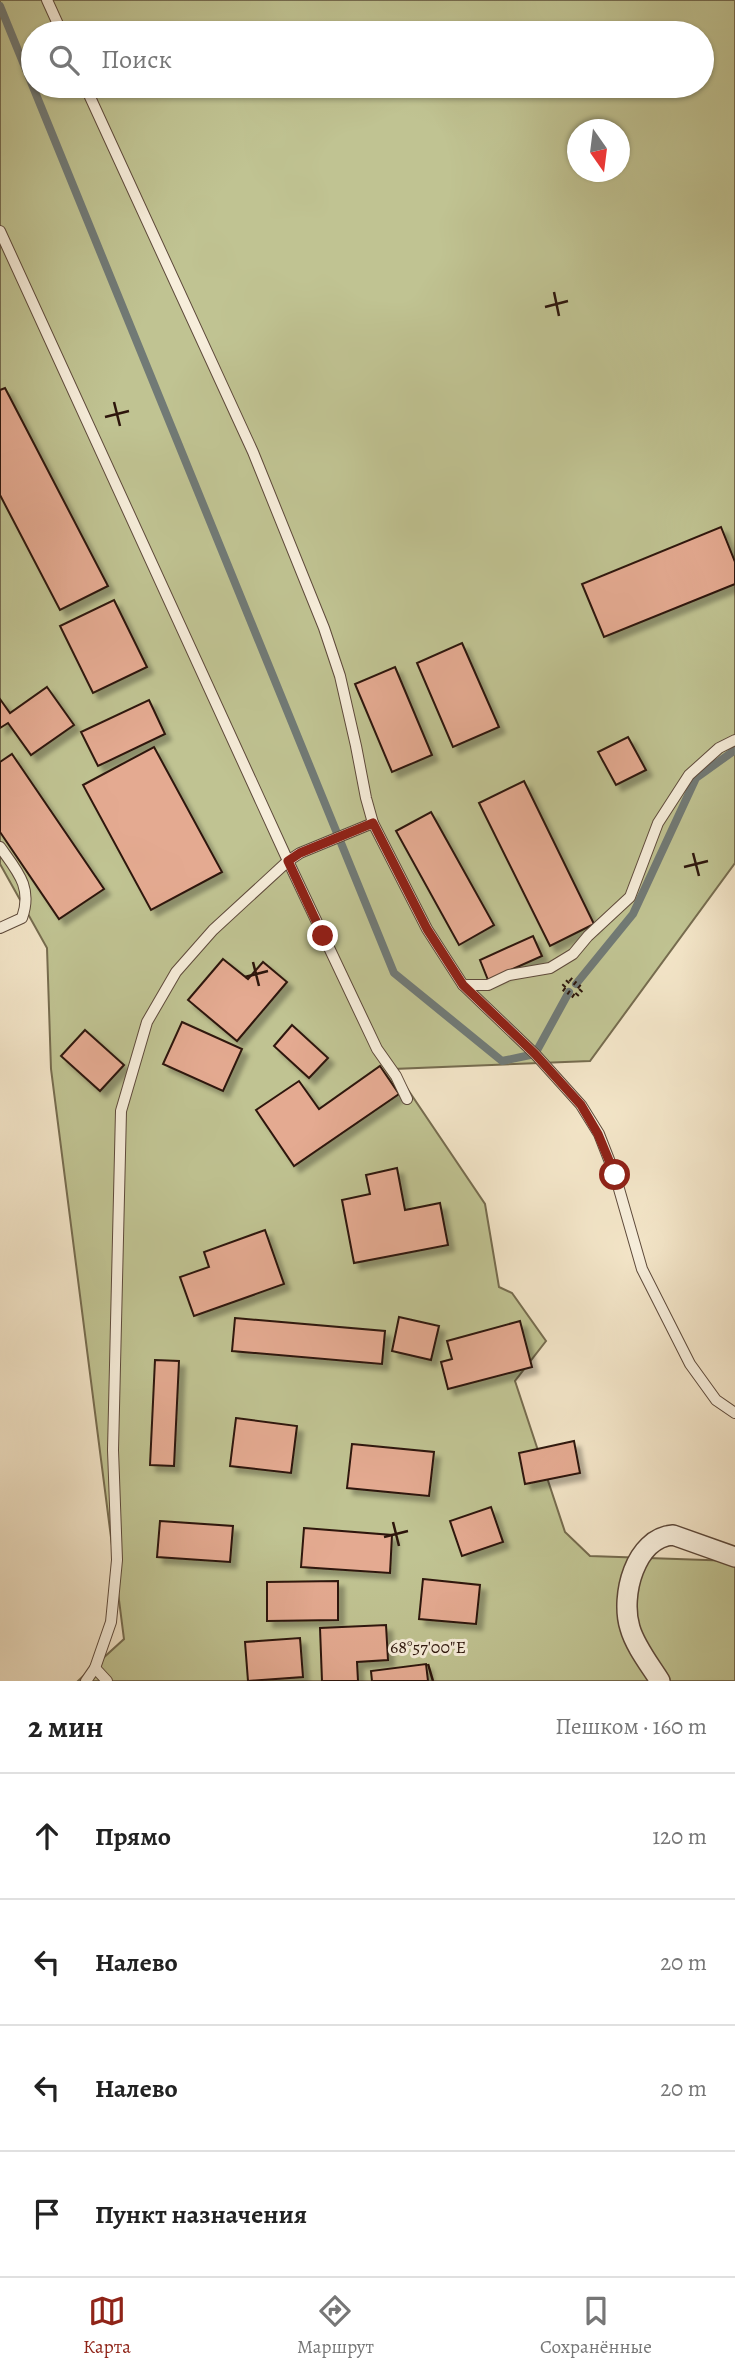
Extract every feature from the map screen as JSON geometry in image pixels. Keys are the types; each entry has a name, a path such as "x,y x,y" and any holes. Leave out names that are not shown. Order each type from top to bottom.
{"street":[{"path":"660,1681 630,1630 627,1610 628,1586 641,1553 663,1536 673,1535 735,1557"}],"lane":[{"path":"47,0 57,21"},
{"path":"91,98 253,452 324,628 340,676 373,823 427,929 463,985 535,1054 581,1105 598,1134 615,1175 642,1269 690,1364 716,1400 735,1413"},
{"path":"0,231 288,861 377,1049 396,1076 407,1099"},
{"path":"463,985 488,985 509,975 550,968 573,954 588,936 630,897 658,823 689,775 719,748 735,740"},
{"path":"86,1681 96,1668 111,1622 117,1560 113,1450 121,1111 147,1022 176,972 213,930 288,861 300,853 373,823"},
{"path":"0,847 21,877 27,903 22,918 0,928"},
{"path":"96,1668 107,1681"}],"green space":[{"path":"0,0 735,0 735,863 590,1061 394,1069 485,1204 499,1287 512,1293 546,1341 515,1381 565,1532 590,1556 735,1561 735,1681 78,1681 124,1639 51,1069 47,948 0,864"}],"building":[{"path":"5,388 108,586 60,610 0,495 0,390"},
{"path":"721,527 735,562 735,584 604,637 582,584"},
{"path":"114,600 147,667 93,693 60,626"},
{"path":"462,643 499,727 453,747 417,663"},
{"path":"395,667 432,755 392,772 355,684"},
{"path":"47,687 74,725 31,755 8,723 0,728 0,699 10,713"},
{"path":"149,700 165,734 98,766 81,732"},
{"path":"628,737 646,770 616,785 598,752"},
{"path":"154,747 222,872 151,910 83,785"},
{"path":"12,754 104,889 59,919 0,832 0,762"},
{"path":"524,781 594,924 550,946 479,803"},
{"path":"431,812 494,925 459,945 396,831"},
{"path":"533,936 542,956 488,980 480,960"},
{"path":"223,959 248,979 263,962 287,982 237,1041 188,1000"},
{"path":"182,1022 242,1049 223,1091 163,1064"},
{"path":"292,1025 328,1058 309,1078 274,1046"},
{"path":"85,1030 124,1065 100,1091 61,1056"},
{"path":"380,1066 399,1094 294,1166 256,1110 299,1081 319,1109"},
{"path":"397,1168 405,1210 440,1203 448,1245 354,1263 342,1200 370,1194 366,1175"},
{"path":"265,1230 284,1284 194,1316 180,1277 209,1267 204,1252"},
{"path":"399,1317 439,1326 431,1360 392,1351"},
{"path":"235,1318 385,1331 382,1364 232,1351"},
{"path":"520,1321 532,1367 448,1389 441,1362 452,1359 447,1341"},
{"path":"155,1360 179,1361 174,1466 150,1465"},
{"path":"236,1418 297,1426 291,1473 230,1466"},
{"path":"574,1441 580,1473 525,1484 519,1453"},
{"path":"352,1444 434,1452 429,1496 347,1488"},
{"path":"491,1507 503,1542 462,1556 450,1521"},
{"path":"160,1521 233,1526 230,1562 157,1557"},
{"path":"304,1528 392,1535 390,1573 301,1567"},
{"path":"423,1579 480,1585 476,1624 419,1619"},
{"path":"338,1581 338,1620 267,1621 267,1582"},
{"path":"386,1625 388,1660 357,1662 358,1681 322,1681 320,1628"},
{"path":"300,1638 303,1677 248,1681 245,1642"},
{"path":"426,1664 428,1681 372,1681 371,1671"}],"waterway":[{"path":"0,6 21,58"},
{"path":"37,98 394,973 502,1061 535,1054 569,992"},
{"path":"576,984 633,914 696,778 735,750"}],"route":[{"path":"323,936 288,861 300,853 373,823 427,929 463,985 535,1054 581,1105 598,1134 615,1175"}]}
